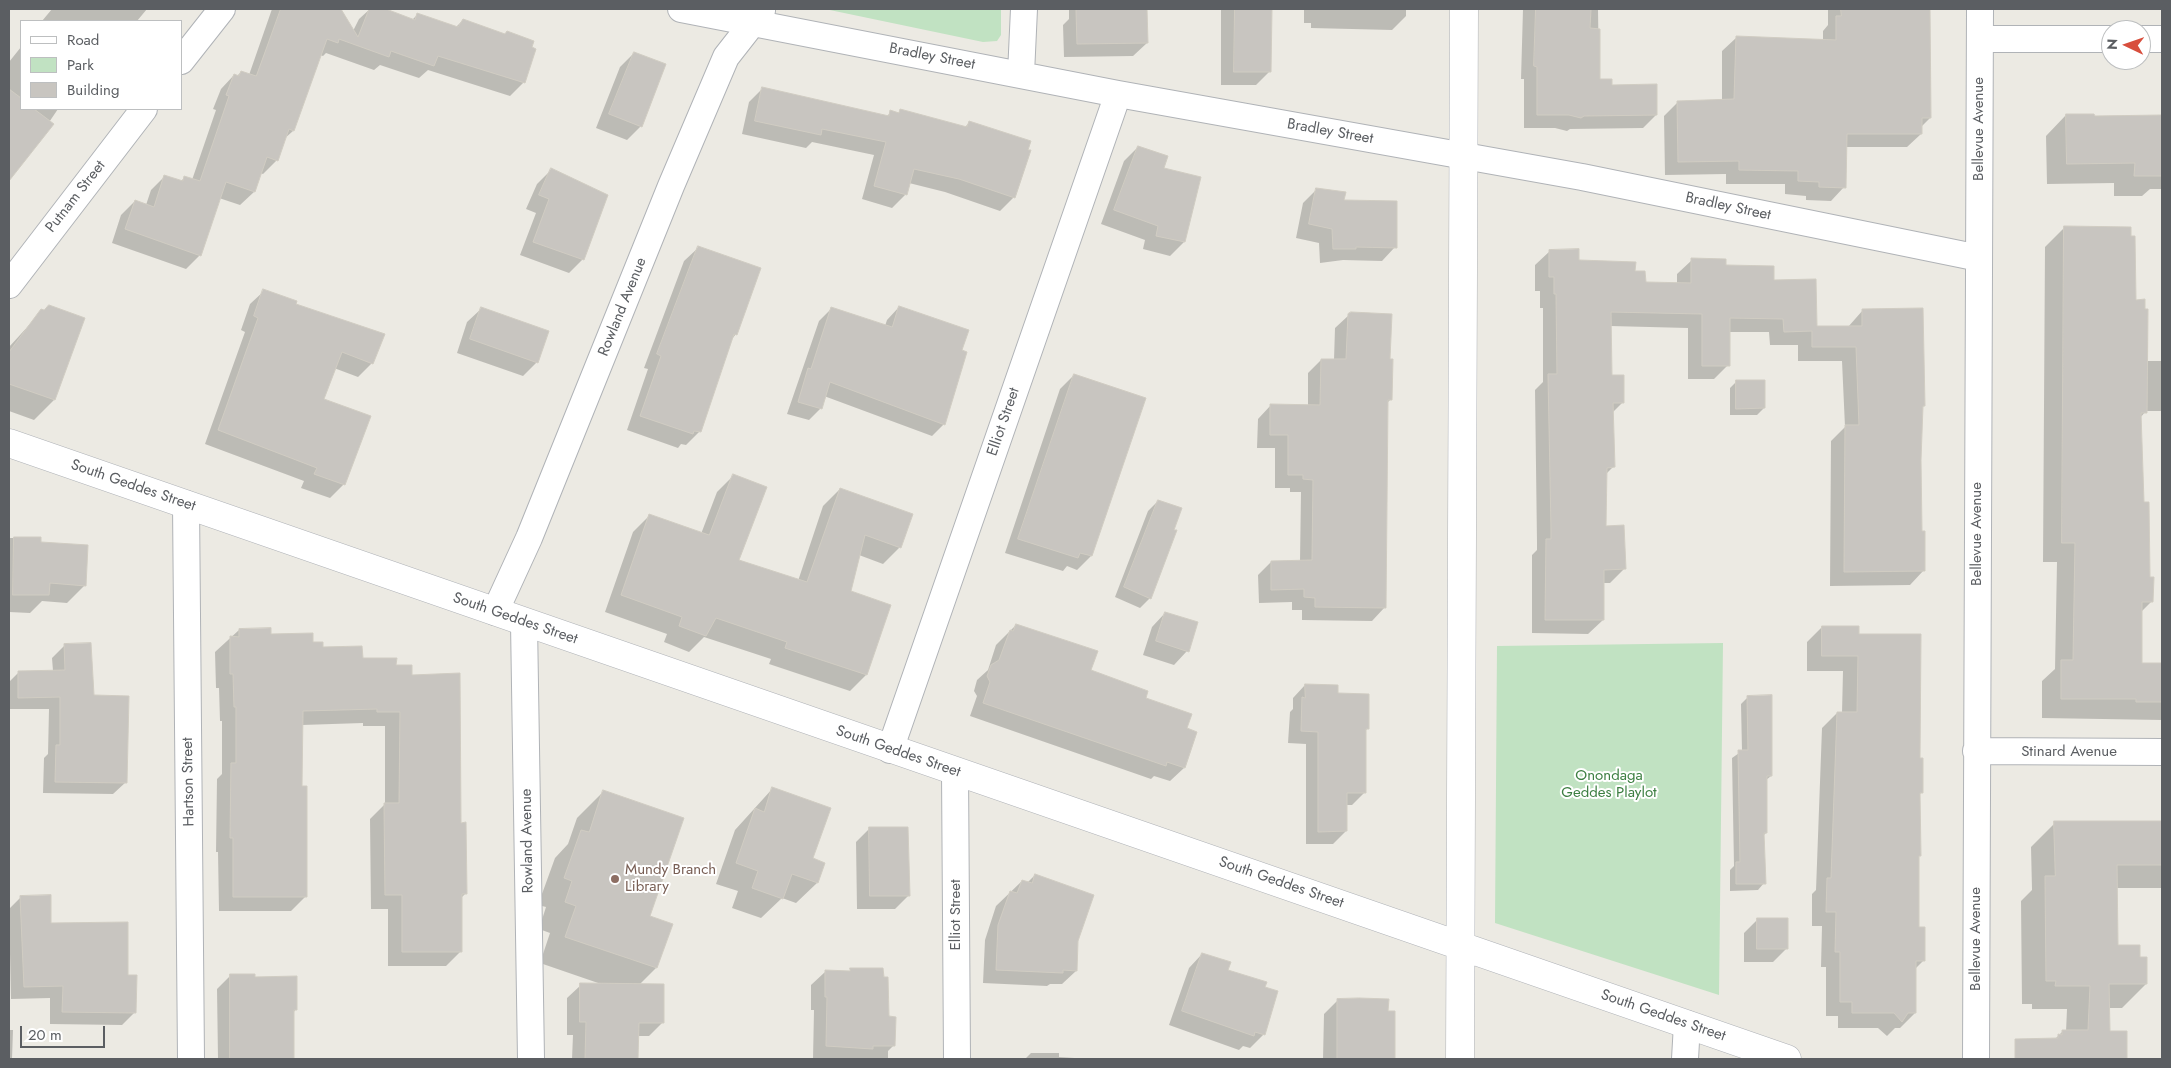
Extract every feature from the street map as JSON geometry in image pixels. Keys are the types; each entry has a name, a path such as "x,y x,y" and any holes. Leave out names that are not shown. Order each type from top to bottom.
{"main road":[{"path":"1460,1059 1464,9"},
{"name":"South Geddes Street","path":"9,443 890,750 1787,1059"}],"street":[{"path":"182,60 222,9"},
{"name":"Bradley Street","path":"681,9 758,15 1118,94 1592,179 1979,258"},
{"path":"1021,74 1024,9"},
{"name":"Bellevue Avenue","path":"1976,1059 1980,9"},
{"name":"Rowland Avenue","path":"495,612 529,538 726,57 758,15"},
{"path":"1980,39 2101,39"},
{"name":"Elliot Street","path":"890,750 1118,94"},
{"name":"Putnam Street","path":"9,286 143,110"},
{"name":"Hartson Street","path":"186,504 192,1059"},
{"name":"Rowland Avenue","path":"524,623 532,1059"},
{"name":"Stinard Avenue","path":"1976,751 2162,752"},
{"name":"Elliot Street","path":"956,772 957,1059"},
{"path":"1685,1059 1687,1024"}],"green space":[{"path":"825,9 1001,9 1001,35 997,41 983,42"},
{"name":"Onondaga Geddes Playlot","path":"1723,643 1719,995 1495,923 1497,646"}],"building":[{"path":"281,9 341,9 358,37 369,9 386,9 415,20 417,13 458,27 463,19 505,34 507,31 534,41 532,47 536,49 525,83 438,56 434,66 391,51 389,57 339,39 338,43 327,39 294,131 289,129 278,161 267,157 255,192 226,182 201,256 125,229 135,200 154,207 164,175 183,181 184,176 200,181 229,96 226,95 234,74 239,76 241,71 256,76"},
{"path":"1147,9 1148,43 1077,44 1076,10"},
{"path":"1235,9 1272,9 1271,72 1234,72"},
{"path":"1536,9 1591,9 1590,28 1600,29 1600,79 1612,79 1612,85 1657,84 1657,115 1584,116 1581,118 1569,115 1537,115 1537,67 1534,66"},
{"path":"1841,9 1930,9 1931,118 1922,118 1922,134 1847,134 1846,188 1819,187 1819,182 1798,181 1798,171 1739,170 1739,161 1678,162 1677,101 1734,99 1736,36 1836,40 1836,16 1841,16"},
{"path":"634,52 666,64 642,127 609,114"},
{"path":"762,87 889,116 890,110 899,113 900,109 967,127 969,121 1031,141 1028,150 1031,150 1015,198 959,179 914,169 907,195 874,186 886,142 822,129 821,135 755,121"},
{"path":"9,89 20,97 20,110 35,110 54,124 9,181"},
{"path":"2066,114 2094,114 2095,116 2162,115 2162,176 2134,176 2135,163 2067,164"},
{"path":"1138,146 1168,156 1164,168 1201,177 1185,242 1156,236 1158,226 1114,210"},
{"path":"551,168 608,195 584,260 533,242 549,199 539,195"},
{"path":"1316,188 1346,192 1344,200 1397,201 1397,248 1356,247 1356,249 1333,249 1332,229 1309,224"},
{"path":"2064,226 2131,227 2131,236 2135,236 2136,300 2145,299 2145,309 2148,309 2147,413 2141,413 2144,502 2149,502 2150,577 2154,577 2153,602 2142,602 2142,663 2162,663 2162,702 2136,702 2136,699 2061,699 2061,660 2073,660 2075,543 2062,543"},
{"path":"698,246 761,268 737,335 734,334 701,432 694,431 693,434 640,416 661,356 657,354"},
{"path":"1579,249 1579,260 1636,262 1635,271 1645,271 1646,282 1691,283 1691,258 1726,259 1726,265 1774,266 1774,280 1816,279 1817,326 1862,326 1862,309 1923,308 1925,406 1923,406 1921,460 1922,531 1925,531 1925,571 1844,572 1845,425 1859,425 1856,347 1812,347 1812,331 1784,332 1783,319 1730,318 1730,366 1702,366 1702,314 1611,312 1612,375 1624,375 1624,403 1613,403 1615,467 1607,468 1606,526 1624,525 1626,569 1604,570 1604,620 1545,620 1546,539 1551,539 1548,374 1557,374 1556,294 1554,294 1554,277 1549,277 1549,250"},
{"path":"263,289 297,301 296,304 385,334 373,364 342,352 324,399 371,416 345,485 314,474 317,468 218,430 258,318 254,316"},
{"path":"49,305 85,318 55,400 9,384 9,352 41,309 44,310"},
{"path":"899,306 969,330 962,350 967,352 945,425 830,382 822,409 798,402 808,368 811,369 831,307 892,327"},
{"path":"481,307 549,331 538,363 470,339"},
{"path":"1351,312 1392,314 1390,359 1393,359 1392,400 1388,400 1386,608 1315,607 1315,598 1304,597 1304,589 1271,590 1271,561 1312,560 1313,480 1303,479 1303,475 1288,475 1288,435 1270,435 1270,404 1320,405 1321,359 1346,359 1348,314"},
{"path":"1074,374 1146,398 1092,556 1080,553 1078,558 1018,539"},
{"path":"1736,380 1765,380 1765,408 1736,409"},
{"path":"733,474 767,487 739,560 807,582 840,488 913,514 901,548 865,535 851,591 891,605 867,675 785,648 787,642 716,618 706,636 679,626 682,617 621,595 649,514 709,535"},
{"path":"1158,500 1182,508 1174,530 1177,530 1151,599 1124,587"},
{"path":"14,537 41,537 41,542 88,545 86,586 50,583 49,595 13,595"},
{"path":"1165,612 1198,622 1189,652 1156,641"},
{"path":"1016,624 1098,651 1091,670 1148,691 1146,698 1192,714 1187,728 1197,732 1185,768 1167,762 1166,766 983,703 990,682 987,676 991,665 999,660 1010,630 1013,631"},
{"path":"1822,626 1859,626 1859,634 1921,634 1920,758 1923,758 1923,793 1920,793 1919,927 1925,927 1925,961 1916,961 1916,1013 1908,1013 1902,1022 1894,1013 1852,1013 1852,1002 1840,1002 1840,952 1835,952 1836,912 1826,912 1827,878 1831,878 1837,712 1857,712 1858,656 1822,656"},
{"path":"271,628 271,634 313,633 313,642 323,642 323,647 362,646 363,658 397,658 396,665 412,665 412,675 460,673 461,823 466,822 467,894 462,894 462,952 402,952 402,895 385,895 384,803 399,803 400,712 377,712 377,709 303,711 302,786 307,786 307,897 233,897 233,838 230,838 231,763 236,763 236,707 234,707 233,674 230,674 230,636 239,637 239,629"},
{"path":"91,643 94,695 129,696 127,783 55,782 56,745 60,745 60,697 18,698 18,671 65,670 64,644"},
{"path":"1305,684 1338,685 1338,693 1369,694 1369,729 1366,729 1366,793 1347,793 1347,831 1318,832 1318,732 1301,731 1302,697 1305,698"},
{"path":"1772,695 1772,776 1767,776 1767,833 1764,833 1766,884 1736,884 1736,862 1740,862 1738,750 1748,750 1747,696"},
{"path":"772,787 831,808 813,858 825,863 818,883 792,874 783,899 752,888 758,871 736,863 755,808 764,812"},
{"name":"Mundy Branch Library","path":"603,790 684,818 650,916 673,924 657,968 565,937 576,906 565,902 572,881 564,878 581,830 589,832"},
{"path":"2054,821 2162,821 2162,865 2117,865 2118,945 2140,945 2140,957 2147,957 2147,984 2109,984 2110,1031 2127,1031 2127,1059 2015,1059 2015,1039 2058,1038 2058,1034 2062,1035 2062,1030 2088,1030 2090,986 2055,986 2056,981 2046,981 2045,876 2055,876"},
{"path":"869,827 908,827 910,896 870,896"},
{"path":"1035,874 1094,895 1078,941 1077,971 1063,970 1063,973 996,970 998,925 1010,891 1017,893 1022,880 1032,883"},
{"path":"51,895 51,923 128,922 128,975 137,975 136,1013 62,1012 63,986 24,987 20,896"},
{"path":"1757,918 1788,918 1788,949 1757,949"},
{"path":"1202,953 1231,962 1228,970 1267,982 1265,987 1278,991 1265,1035 1255,1032 1254,1036 1182,1011"},
{"path":"850,968 883,968 884,977 888,977 889,1016 896,1017 895,1046 873,1046 873,1049 826,1046 827,997 825,997 825,970 850,971"},
{"path":"230,974 255,974 255,977 297,976 297,1010 294,1010 294,1059 230,1059"},
{"path":"580,983 664,984 664,1023 639,1023 638,1059 585,1059 586,1022 580,1022"},
{"path":"1337,999 1389,999 1388,1011 1395,1011 1395,1059 1337,1059"}],"place":[{"name":"Mundy Branch Library","path":"615,879"}]}
